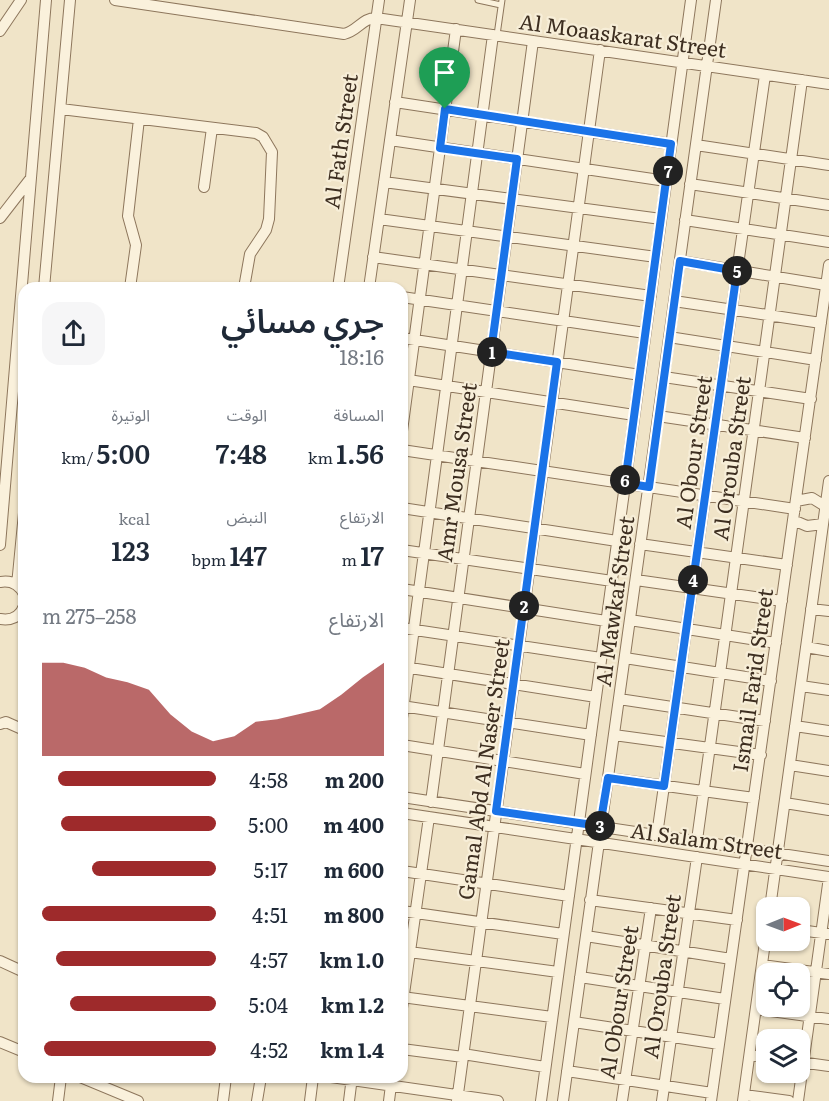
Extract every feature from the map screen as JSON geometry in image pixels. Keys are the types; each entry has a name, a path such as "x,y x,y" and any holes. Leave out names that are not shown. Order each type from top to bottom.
{"street":[{"path":"0,31 21,0"},
{"path":"22,282 46,0"},
{"path":"45,282 70,0"},
{"path":"114,0 344,34 356,29 367,19 376,18"},
{"name":"Al Fath Street","path":"339,282 379,0"},
{"path":"370,282 410,0"},
{"name":"Al Mawkaf Street","path":"541,1101 691,0"},
{"name":"Al Mawkaf Street","path":"563,1101 716,0"},
{"name":"Al Moaaskarat Street","path":"376,18 829,84"},
{"path":"408,367 420,299 456,29"},
{"path":"408,655 414,630 477,153 495,35"},
{"name":"Amr Mousa Street","path":"431,802 533,41"},
{"name":"Gamal Abd Al Naser Street","path":"457,1098 600,51"},
{"name":"Al Obour Street","path":"657,835 765,75"},
{"name":"Al Orouba Street","path":"697,840 802,80"},
{"path":"395,102 671,144"},
{"path":"61,109 256,133 263,137 272,152 268,225 250,254 245,282"},
{"path":"131,282 136,245 128,216 139,119"},
{"path":"204,187 212,128"},
{"path":"390,140 666,181"},
{"path":"696,145 829,165"},
{"path":"0,218 31,178"},
{"path":"384,182 661,219"},
{"path":"690,184 829,205"},
{"path":"379,219 656,257"},
{"path":"685,220 829,242"},
{"path":"373,257 651,296"},
{"path":"680,261 826,285"},
{"name":"Ismail Farid Street","path":"711,1097 829,265"},
{"path":"408,298 645,333"},
{"path":"674,301 821,323"},
{"path":"0,543 18,335"},
{"path":"669,337 816,360"},
{"path":"408,339 640,375"},
{"path":"664,377 811,399"},
{"path":"408,380 634,415"},
{"path":"0,394 13,396"},
{"path":"658,416 805,438"},
{"path":"408,451 795,510 807,526 825,514"},
{"path":"772,897 829,481"},
{"path":"795,510 812,498 825,514"},
{"path":"408,509 617,541"},
{"path":"640,544 787,565"},
{"path":"408,551 612,581"},
{"path":"817,568 829,570"},
{"path":"636,580 782,601"},
{"path":"0,582 8,581 18,588"},
{"path":"408,590 606,621"},
{"path":"812,609 829,611"},
{"path":"0,619 13,618 18,614"},
{"path":"630,620 776,643"},
{"path":"408,629 601,658"},
{"path":"806,647 829,651"},
{"path":"625,658 771,681"},
{"path":"408,667 596,697"},
{"path":"801,686 829,690"},
{"path":"619,699 765,721"},
{"path":"408,710 442,712 591,735"},
{"path":"0,724 6,722 18,727"},
{"path":"795,726 829,731"},
{"path":"614,735 760,755"},
{"path":"408,746 585,774"},
{"path":"790,765 829,771"},
{"path":"608,778 754,798"},
{"name":"Al Salam Street","path":"408,798 829,861"},
{"path":"785,803 829,810"},
{"name":"Al Salam Street","path":"408,814 829,877"},
{"path":"408,943 415,913 429,817"},
{"name":"Al Orouba Street","path":"662,1101 697,857"},
{"path":"408,872 569,896"},
{"path":"810,1009 815,972 825,933 829,877"},
{"path":"590,900 737,921"},
{"name":"Al Obour Street","path":"622,1101 651,909"},
{"path":"408,912 564,934"},
{"path":"810,931 825,933"},
{"path":"585,936 731,959"},
{"path":"408,951 558,972"},
{"path":"0,962 18,970"},
{"path":"810,971 829,974"},
{"path":"580,976 726,999"},
{"path":"408,1001 552,1017"},
{"path":"756,1009 744,1098 789,1101"},
{"path":"810,1016 829,1019"},
{"path":"574,1022 719,1044"},
{"path":"0,1042 18,1050"},
{"path":"408,1049 545,1067"},
{"path":"750,1055 756,1056"},
{"path":"810,1063 829,1066"},
{"path":"567,1071 664,1086 711,1097"},
{"path":"58,1101 60,1083"},
{"path":"94,1083 138,1101"},
{"path":"223,1101 225,1083"},
{"path":"257,1101 260,1083"},
{"path":"310,1101 312,1083"},
{"path":"349,1101 351,1083"},
{"path":"389,1101 392,1083"},
{"path":"400,1083 457,1098 498,1101"},
{"path":"798,1101 799,1083"}],"lane":[{"path":"478,0 502,3 495,35"}],"route":[{"path":"445,109 671,144 625,483 649,487 680,261 737,271 664,786 608,778 600,826 496,811 557,362 491,352 517,159 440,148 445,109"}]}
